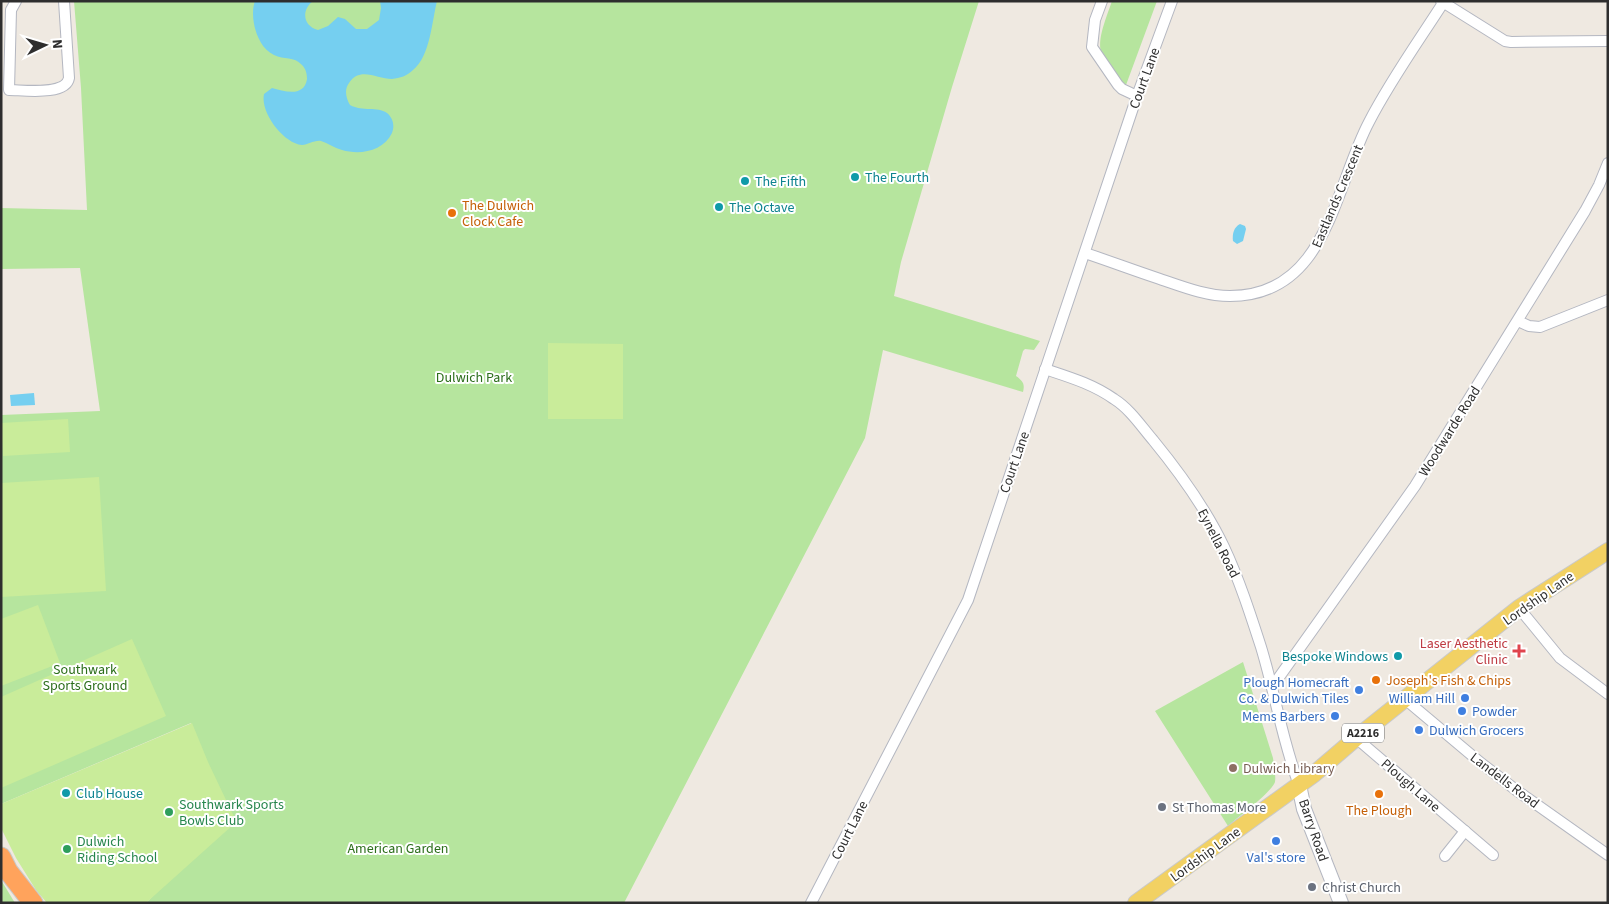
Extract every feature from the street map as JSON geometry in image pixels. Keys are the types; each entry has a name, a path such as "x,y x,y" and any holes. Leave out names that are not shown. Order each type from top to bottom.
{"highway":[{"path":"1,857 8,870 33,903"}],"main road":[{"name":"Lordship Lane","path":"1136,903 1300,785 1519,608 1608,551"},
{"name":"Barry Road","path":"1300,785 1304,809 1341,903"}],"street":[{"path":"16,1 11,10 5,90 49,91 60,89 68,83 64,1"},
{"path":"1102,1 1096,20 1092,47 1118,85 1137,96"},
{"name":"Court Lane","path":"811,903 968,600 1137,96 1172,1"},
{"path":"1442,2 1505,41 1608,41"},
{"name":"Eastlands Crescent","path":"1085,253 1193,290 1219,295 1254,293 1274,287 1284,281 1302,265 1316,247 1368,122 1442,2"},
{"name":"Woodwarde Road","path":"1272,687 1415,486 1586,212 1608,163"},
{"path":"1518,322 1529,326 1540,326 1608,300"},
{"name":"Eynella Road","path":"1045,369 1082,382 1099,390 1122,405 1163,452 1185,482 1212,525 1232,564 1250,614 1272,687 1284,739 1300,785"},
{"path":"1519,608 1560,658 1608,694"},
{"name":"Landells Road","path":"1406,700 1495,774 1608,855"},
{"name":"Plough Lane","path":"1356,738 1493,855"},
{"path":"1445,856 1465,831"}],"green space":[{"name":"Dulwich Park","path":"74,1 979,1 901,262 894,296 1040,341 1034,350 1025,349 1023,351 1016,376 1023,383 1023,392 883,350 865,438 624,903 146,903 163,886 191,723 1,804 1,415 100,411 80,268 1,269 1,208 87,210 81,88"},
{"path":"1112,1 1157,1 1126,85 1107,65 1100,47 1103,27"},
{"path":"548,343 623,344 623,419 548,419"},
{"path":"68,419 70,452 3,456 1,423"},
{"path":"99,477 106,591 1,597 1,483"},
{"path":"38,605 60,663 1,686 1,619"},
{"name":"Southwark Sports Ground","path":"132,639 166,716 1,788 1,697"},
{"path":"1243,662 1273,758 1275,782 1261,798 1228,826 1155,711"},
{"name":"Southwark Sports Bowls Club","path":"192,723 236,821 234,824 146,903 47,903 36,890 16,858 1,828 1,804"},
{"path":"1,880 15,903 1,903"}],"water":[{"path":"255,1 313,1 305,13 305,17 309,25 318,30 328,26 338,17 345,19 356,29 367,29 379,20 380,1 437,1 427,48 419,64 413,70 408,74 392,79 363,74 358,75 353,78 346,88 347,100 350,105 383,111 391,117 393,130 383,144 363,152 339,149 321,141 302,145 287,139 274,126 266,109 264,94 272,88 293,92 298,91 305,85 307,79 304,68 299,62 274,55 263,46 254,23 253,8"},
{"path":"1240,224 1245,226 1246,229 1243,241 1237,244 1233,241 1233,233"},
{"path":"34,393 35,405 11,406 10,395"}],"place":[{"name":"The Fourth","path":"855,177"},
{"name":"The Fifth","path":"745,181"},
{"name":"The Octave","path":"719,207"},
{"name":"The Dulwich Clock Cafe","path":"452,213"},
{"name":"Laser Aesthetic Clinic","path":"1519,651"},
{"name":"Bespoke Windows","path":"1398,656"},
{"name":"Joseph's Fish & Chips","path":"1376,680"},
{"name":"Plough Homecraft Co. & Dulwich Tiles","path":"1359,690"},
{"name":"William Hill","path":"1465,698"},
{"name":"Powder","path":"1462,711"},
{"name":"Mems Barbers","path":"1335,716"},
{"name":"Dulwich Grocers","path":"1419,730"},
{"name":"Dulwich Library","path":"1233,768"},
{"name":"Club House","path":"66,793"},
{"name":"The Plough","path":"1379,794"},
{"name":"St Thomas More","path":"1162,807"},
{"name":"Southwark Sports Bowls Club","path":"169,812"},
{"name":"Val's store","path":"1276,841"},
{"name":"Dulwich Riding School","path":"67,849"},
{"name":"Christ Church","path":"1312,887"}],"park label":[{"name":"American Garden","path":"398,848"}]}
